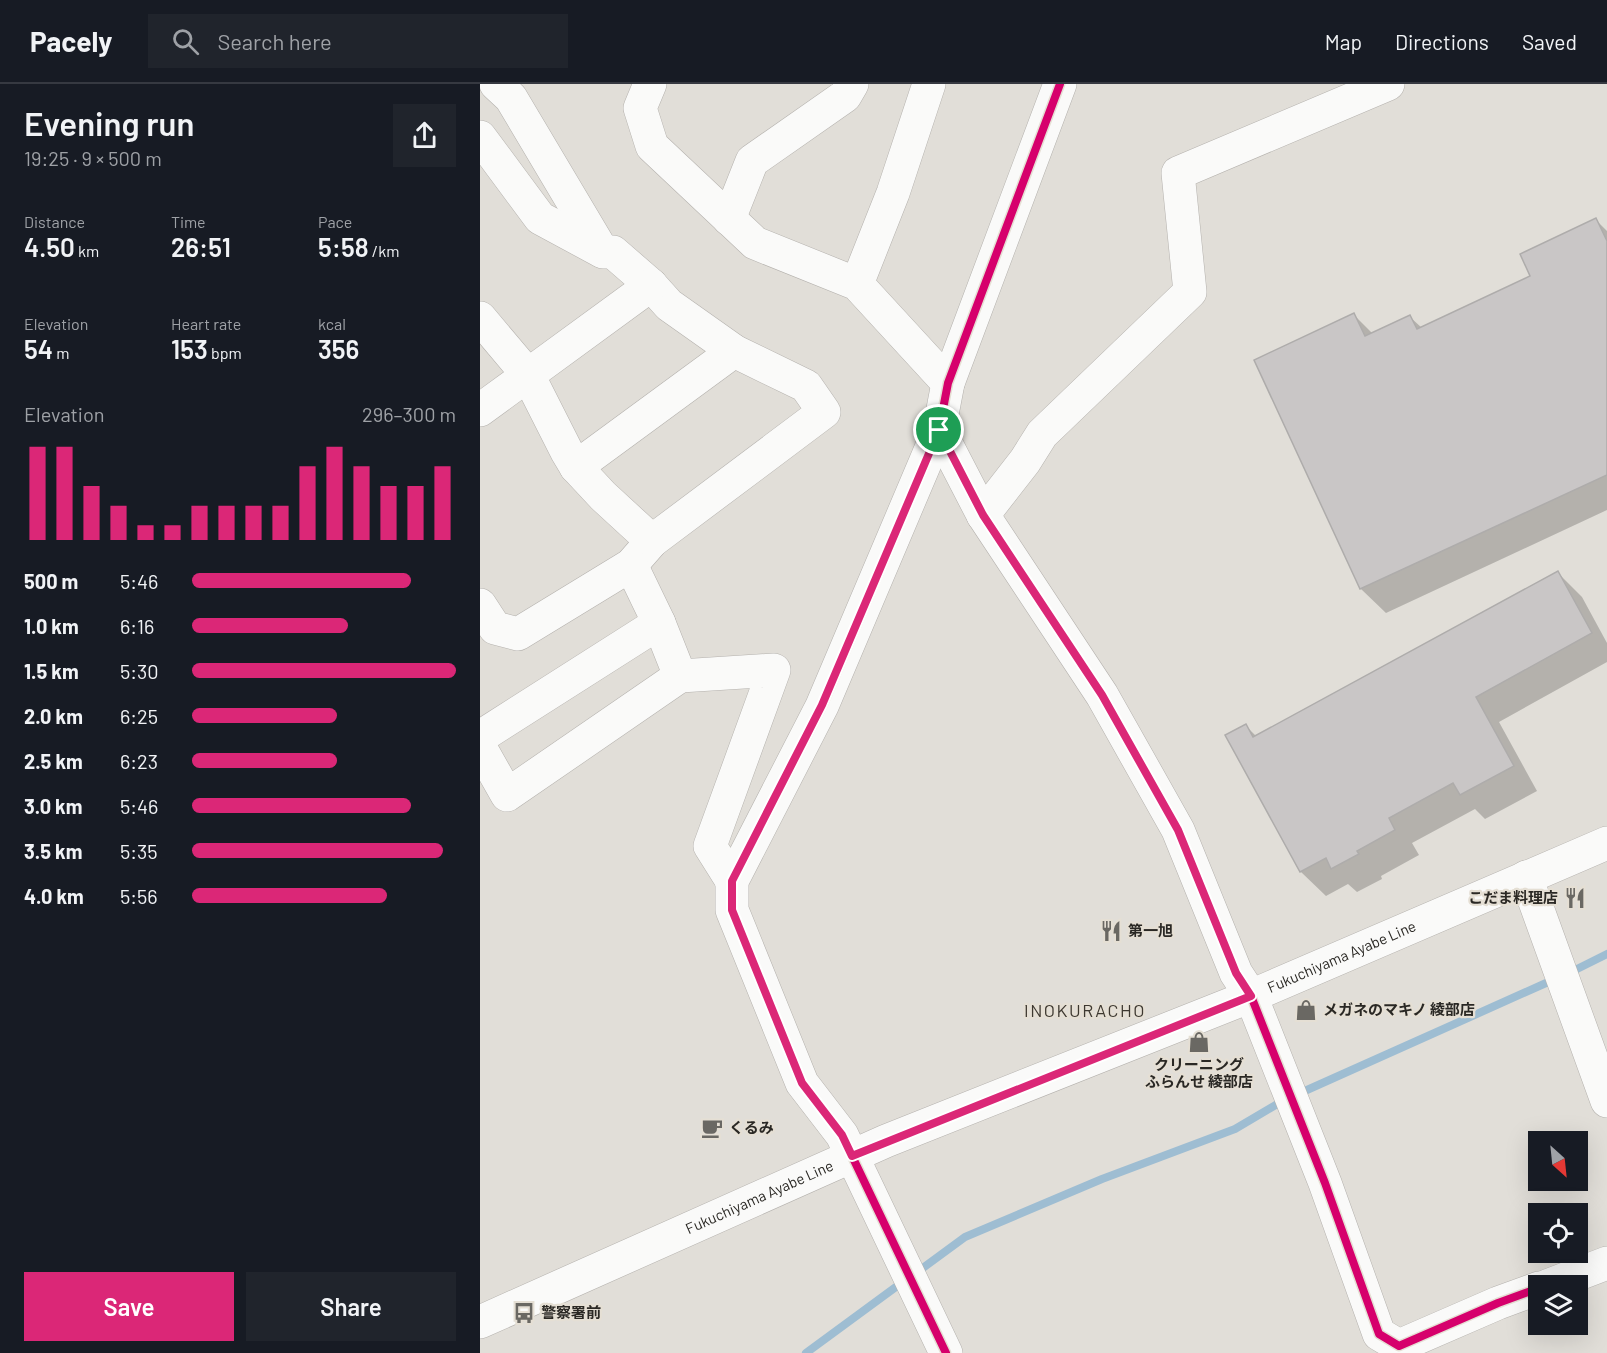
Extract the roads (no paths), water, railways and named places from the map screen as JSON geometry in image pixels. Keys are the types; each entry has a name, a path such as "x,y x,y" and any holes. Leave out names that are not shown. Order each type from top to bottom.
{"street":[{"path":"496,84 511,98 603,252"},
{"path":"650,84 640,108 652,146 755,243 857,284 948,384"},
{"path":"729,219 752,161 845,96 852,84"},
{"path":"857,284 893,193 929,84"},
{"path":"946,1353 842,1135 802,1083 732,910 732,881 822,705 939,430 948,384 1060,84"},
{"path":"983,515 1025,461 1042,434 1190,292 1178,173 1388,84"},
{"path":"480,136 540,218 603,252 613,252 651,285 669,305 734,351 806,386 824,412 652,541 631,566 518,634 485,623"},
{"path":"480,410 651,285"},
{"path":"480,318 528,375 576,466 603,496 652,541"},
{"path":"576,466 734,351"},
{"path":"939,430 983,515 1102,695 1178,830 1236,973 1251,996 1325,1183 1379,1334 1400,1346 1528,1292"},
{"path":"631,566 680,676"},
{"path":"480,736 658,623"},
{"path":"480,747 507,795 680,676 774,670 710,846 732,881"},
{"name":"Fukuchiyama Ayabe Line","path":"480,1322 852,1156 1251,996 1607,843"},
{"path":"1526,877 1607,1101"},
{"path":"1576,1275 1607,1263"}],"waterway":[{"path":"1569,973 1607,954"},
{"path":"1298,1094 1555,979"},
{"path":"916,1273 965,1237 1102,1179 1235,1129 1284,1100"},
{"path":"806,1353 904,1281"}],"place":[{"name":"こだま料理店","path":"1575,898"},
{"name":"第一旭","path":"1111,931"},
{"name":"メガネのマキノ 綾部店","path":"1306,1010"},
{"name":"クリーニング ふらんせ 綾部店","path":"1199,1042"},
{"name":"くるみ","path":"712,1128"},
{"name":"警察署前","path":"524,1313"}],"district":[{"name":"INOKURACHO","path":"1085,1011"}]}
